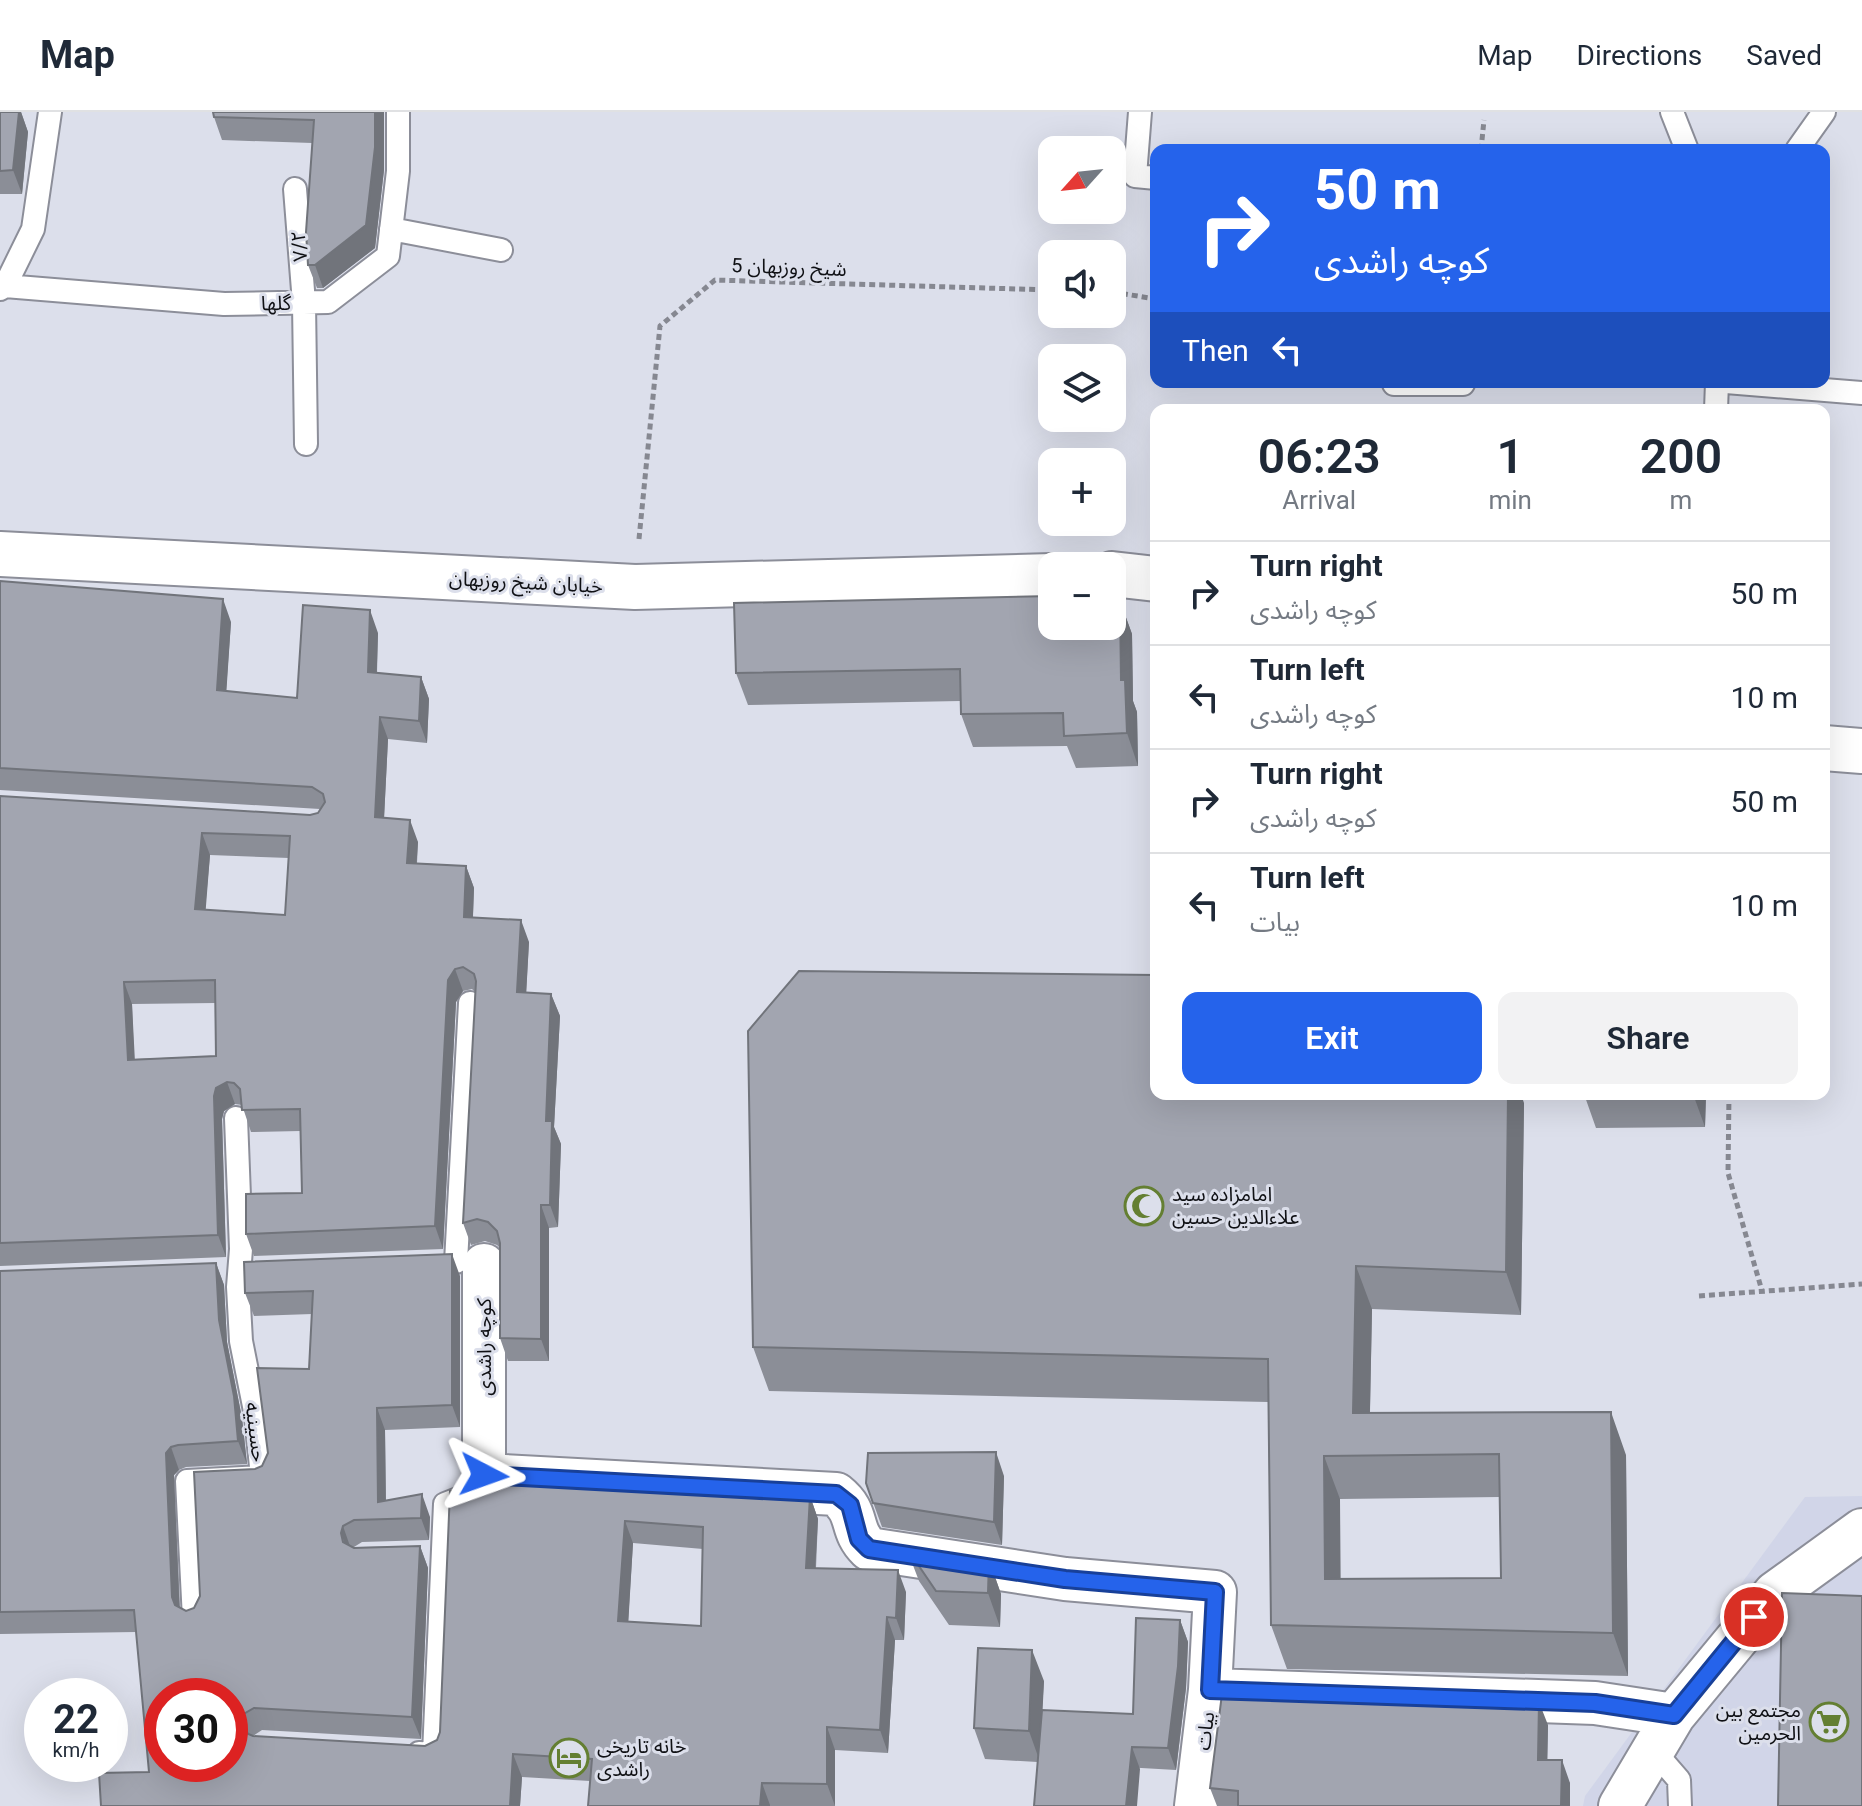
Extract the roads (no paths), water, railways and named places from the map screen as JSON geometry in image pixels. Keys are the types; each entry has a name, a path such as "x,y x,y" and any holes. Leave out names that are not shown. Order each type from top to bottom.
{"street":[{"name":"خیابان شیخ روزبهان","path":"1,563 635,587 1038,576"},
{"path":"1126,576 1150,578"},
{"path":"1830,748 1862,751"},
{"name":"کوچه راشدی","path":"460,1263 484,1475"},
{"path":"484,1475 836,1494 850,1505 859,1539 869,1549 1065,1579 1215,1592 1210,1690"},
{"path":"1620,1806 1663,1732 1775,1593 1862,1530"},
{"name":"بیات","path":"1196,1806 1210,1690 1595,1703 1663,1732"}],"lane":[{"path":"3,287 33,229 50,112"},
{"name":"گلها","path":"3,287 224,304 328,302 388,256 398,171 398,112"},
{"path":"1140,112 1135,176 1150,177"},
{"path":"1672,112 1685,144"},
{"path":"1801,144 1824,112"},
{"name":"۷/۲","path":"295,189 304,303 306,444"},
{"path":"391,229 501,250"},
{"path":"1800,388 1862,393"},
{"path":"460,1263 470,1003"},
{"name":"حسینیه","path":"194,1619 187,1481 262,1477 256,1416 241,1341 236,1118"},
{"path":"403,1752 434,1754 445,1504 468,1495 484,1475"},
{"path":"417,1554 444,1554"},
{"path":"1663,1732 1679,1780 1680,1806"}],"place":[{"name":"امامزاده سید علاءالدین حسین","path":"1144,1206"},
{"name":"مجتمع بین الحرمین","path":"1829,1722"},
{"name":"خانه تاریخی راشدی","path":"569,1758"}]}
